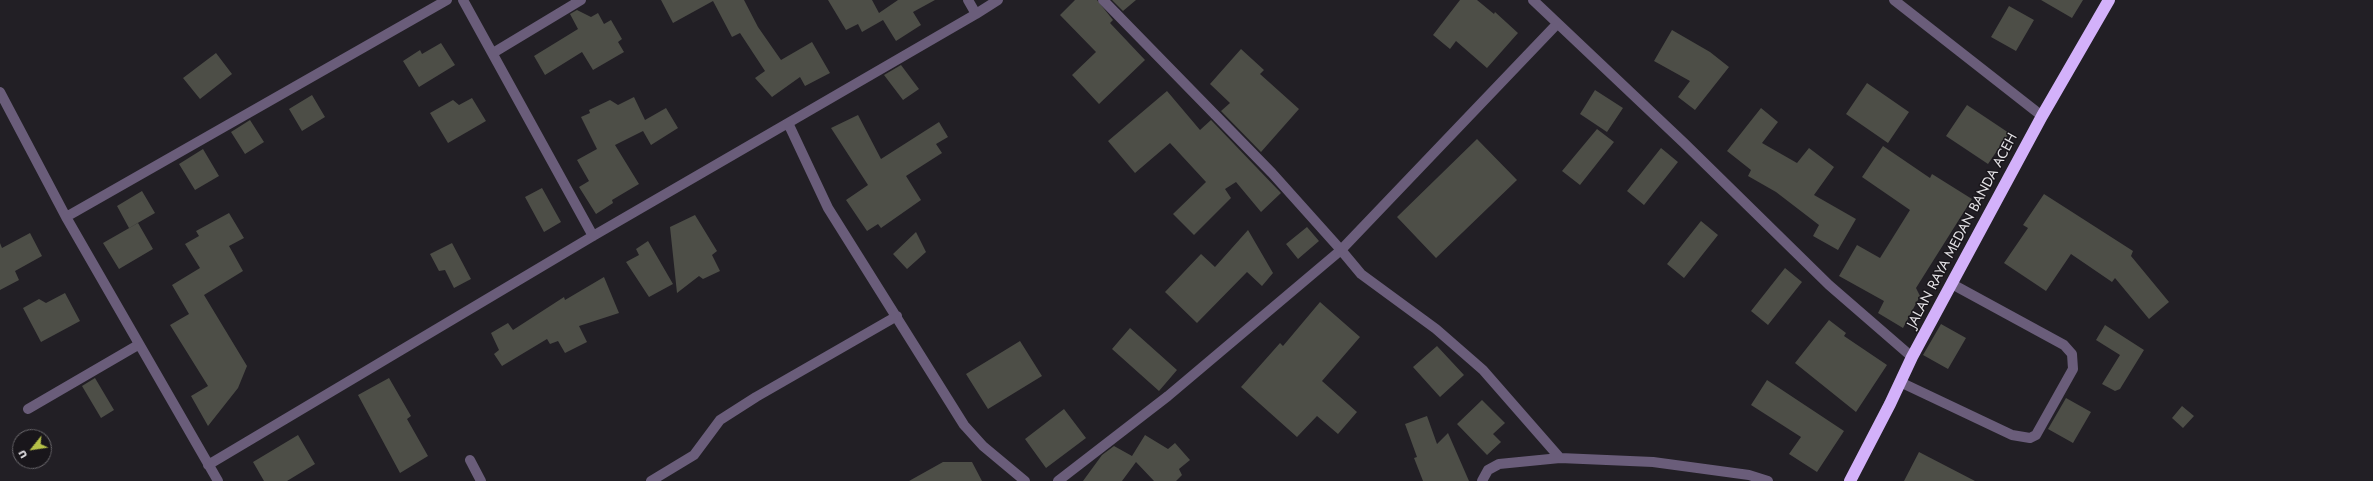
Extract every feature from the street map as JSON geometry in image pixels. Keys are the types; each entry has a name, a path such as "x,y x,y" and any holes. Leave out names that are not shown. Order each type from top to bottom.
{"highway":[{"name":"JALAN RAYA MEDAN BANDA ACEH","path":"1850,481 1912,357 2042,116 2109,0"}],"street":[{"path":"66,217 447,0"},
{"path":"463,0 592,236"},
{"path":"493,53 581,0"},
{"path":"968,0 976,14"},
{"path":"208,466 592,236 998,0"},
{"path":"1103,0 1272,172 1361,274 1436,329 1483,370 1560,458"},
{"path":"1533,0 1684,143 1829,285 1912,357"},
{"path":"1894,0 2042,116"},
{"path":"1058,481 1168,396 1341,250 1557,24"},
{"path":"0,92 66,217 138,345 218,481"},
{"path":"788,123 828,208 964,425 984,446 1025,481"},
{"path":"1900,382 2012,435 2030,438 2036,435 2073,369 2072,354 2064,345 1952,284"},
{"path":"651,481 694,455 720,420 756,397 896,316"},
{"path":"28,409 138,345"},
{"path":"1482,481 1488,470 1499,464 1560,458 1653,462 1749,475 1768,481"},
{"path":"470,460 481,481"}],"building":[{"path":"661,0 744,0 758,27 781,60 812,42 830,73 805,86 800,77 772,97 755,78 765,71 740,33 732,37 713,1 673,23"},
{"path":"828,0 872,0 879,13 898,0 935,0 913,12 921,25 896,41 883,20 862,32 858,24 846,30"},
{"path":"1075,0 1097,0 1113,20 1110,23 1145,60 1099,104 1072,75 1096,52 1060,15"},
{"path":"1112,0 1136,0 1123,11"},
{"path":"1460,0 1477,0 1494,14 1495,12 1518,33 1487,68 1456,41 1450,49 1433,35"},
{"path":"2041,0 2083,0 2072,18"},
{"path":"2009,6 2034,20 2016,51 1991,37"},
{"path":"577,10 591,17 598,13 604,24 611,20 622,39 618,42 624,52 593,70 582,52 545,75 534,56 578,29 570,14"},
{"path":"1672,30 1710,52 1729,67 1695,110 1678,97 1690,81 1654,61"},
{"path":"441,43 455,65 419,87 403,61 420,50 422,54"},
{"path":"1241,49 1264,70 1260,74 1299,109 1261,152 1221,111 1230,103 1210,84"},
{"path":"216,53 232,74 200,99 183,78"},
{"path":"901,65 919,89 903,100 884,75"},
{"path":"1867,83 1909,112 1888,143 1846,114"},
{"path":"1595,90 1623,108 1607,132 1580,114"},
{"path":"1167,91 1200,130 1211,120 1281,193 1261,212 1236,182 1225,189 1231,198 1194,235 1173,214 1206,182 1170,143 1135,173 1108,141"},
{"path":"312,95 325,117 302,131 289,109"},
{"path":"634,97 645,120 666,108 678,128 651,145 643,131 615,145 639,184 612,200 613,203 596,214 579,187 589,181 577,160 597,149 581,117 590,113 589,110 610,100 618,105"},
{"path":"472,98 486,121 448,143 430,113 453,100 459,105"},
{"path":"1967,105 2009,133 1988,164 1946,136"},
{"path":"1761,108 1778,122 1762,143 1797,163 1809,148 1834,167 1814,195 1856,219 1838,250 1813,236 1819,225 1776,192 1748,176 1751,170 1727,151"},
{"path":"858,115 881,159 939,122 948,137 936,144 942,153 906,176 921,200 881,228 878,224 867,231 846,200 868,185 831,128"},
{"path":"250,120 264,142 245,154 231,132"},
{"path":"1597,129 1614,142 1580,185 1562,171"},
{"path":"1477,139 1517,180 1436,258 1397,217"},
{"path":"1883,146 1930,178 1932,174 1972,199 1916,288 1920,296 1903,328 1878,313 1884,301 1839,276 1857,245 1880,258 1910,210 1862,177"},
{"path":"1661,148 1678,162 1644,205 1627,191"},
{"path":"203,149 219,176 195,190 179,164"},
{"path":"542,188 561,222 544,232 525,197"},
{"path":"142,191 155,213 129,228 117,206"},
{"path":"2044,194 2133,251 2131,256 2169,302 2149,319 2115,278 2112,282 2071,254 2046,291 2004,263 2028,228 2023,225"},
{"path":"229,213 244,238 229,246 243,271 204,295 247,366 238,388 208,426 191,396 208,386 170,325 189,314 172,285 200,268 185,244 199,236 196,231"},
{"path":"695,215 717,251 712,255 720,271 703,279 699,276 677,293 670,227"},
{"path":"1701,221 1718,235 1684,278 1667,264"},
{"path":"138,223 153,249 119,269 103,243"},
{"path":"1307,227 1319,241 1298,259 1286,244"},
{"path":"1248,230 1273,273 1262,286 1247,272 1197,323 1165,292 1201,254 1215,267"},
{"path":"916,232 926,252 907,269 893,254"},
{"path":"30,233 42,256 15,271 19,280 0,290 0,243 2,248"},
{"path":"648,241 673,284 649,297 626,262 639,255 636,249"},
{"path":"452,243 471,279 454,288 445,270 439,271 430,254"},
{"path":"1785,268 1802,282 1768,325 1751,311"},
{"path":"604,277 619,313 579,326 587,342 565,353 558,341 550,344 547,339 502,366 494,354 499,350 491,333 508,323 513,330 564,297 565,300"},
{"path":"65,293 80,321 41,342 23,308 39,299 46,303"},
{"path":"1320,302 1360,337 1322,381 1357,412 1338,434 1317,416 1297,437 1241,387 1280,343 1283,346"},
{"path":"1829,320 1846,333 1844,336 1887,365 1856,412 1795,363"},
{"path":"1941,324 1966,338 1948,369 1923,355"},
{"path":"2105,325 2144,350 2120,389 2115,391 2102,384 2120,355 2096,340"},
{"path":"1130,328 1177,370 1159,391 1112,349"},
{"path":"1020,341 1042,376 988,409 966,374"},
{"path":"1437,346 1464,375 1440,397 1413,367"},
{"path":"95,378 114,410 101,418 82,386"},
{"path":"389,378 411,416 407,419 428,456 400,473 358,395"},
{"path":"1767,380 1844,431 1817,472 1789,454 1801,437 1751,405"},
{"path":"2066,398 2091,412 2073,443 2048,429"},
{"path":"1482,400 1505,423 1493,434 1501,442 1487,455 1457,424"},
{"path":"2182,406 2194,416 2183,428 2172,418"},
{"path":"1064,409 1086,438 1046,468 1025,439"},
{"path":"1427,416 1437,444 1448,433 1469,481 1423,481 1414,458 1417,457 1405,424"},
{"path":"298,435 315,464 287,481 264,481 253,462"},
{"path":"1145,435 1168,449 1175,443 1190,460 1179,469 1182,475 1176,481 1154,481 1136,462 1122,481 1083,481 1102,455 1114,446 1132,456"},
{"path":"1919,452 1975,481 1904,481"},
{"path":"943,462 972,462 982,481 909,481"}]}
